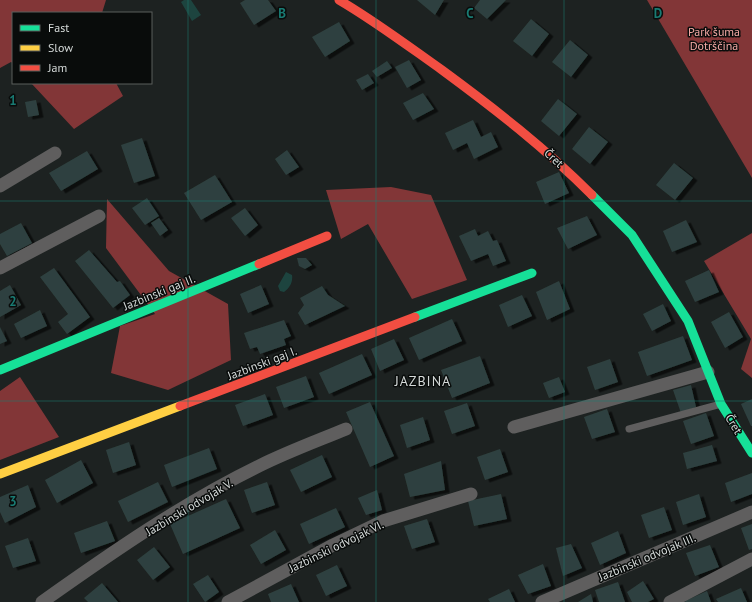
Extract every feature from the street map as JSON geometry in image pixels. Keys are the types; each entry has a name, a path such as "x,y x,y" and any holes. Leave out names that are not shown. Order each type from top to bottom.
{"street":[{"name":"Čret","path":"339,0 376,22 502,114 557,160 627,230 688,321 721,404 752,453"},
{"path":"0,186 55,153"},
{"path":"0,268 99,216"},
{"name":"Jazbinski gaj II.","path":"0,370 327,236"},
{"name":"Jazbinski gaj I.","path":"0,474 532,273"},
{"path":"514,427 708,372"},
{"name":"Jazbinski odvojak V.","path":"42,602 79,575 204,496 260,466 346,429"},
{"name":"Jazbinski odvojak VI.","path":"228,602 333,545 383,521 472,494"},
{"name":"Jazbinski odvojak III.","path":"542,602 752,512"},
{"path":"670,602 752,559"}],"lane":[{"path":"629,429 721,404"}],"green space":[{"path":"0,0 106,0 102,12 12,12 12,62 0,68"},
{"name":"Park šuma Dotrščina","path":"647,0 752,0 752,178"},
{"path":"32,84 117,84 123,96 74,129"},
{"path":"391,187 431,195 467,280 412,299 368,224 341,239 326,190"},
{"path":"107,199 169,271 228,304 231,360 168,390 111,373 120,326 155,314 106,248"},
{"path":"752,233 752,378 741,369 751,339 704,261"},
{"path":"20,377 59,437 0,460 0,391"}],"shaded area":[{"path":"184,0 191,0 201,15 192,21 181,2"},
{"path":"286,272 292,275 292,280 289,287 284,292 280,291 278,286"}],"building":[{"path":"245,0 268,0 276,11 254,25 240,3"},
{"path":"417,0 444,0 435,15"},
{"path":"480,0 506,0 487,19 474,8"},
{"path":"531,19 549,34 532,56 513,41"},
{"path":"339,22 350,41 325,57 312,37"},
{"path":"570,40 588,55 571,77 552,62"},
{"path":"409,60 421,80 407,88 395,67"},
{"path":"387,61 392,68 377,77 372,71"},
{"path":"368,74 374,83 362,90 356,80"},
{"path":"423,93 434,109 413,120 403,103"},
{"path":"558,99 577,114 559,136 541,121"},
{"path":"36,100 39,115 28,117 25,102"},
{"path":"473,120 481,137 491,132 498,147 474,159 467,143 453,150 445,133"},
{"path":"589,127 608,142 590,164 572,149"},
{"path":"142,138 155,176 134,183 121,145"},
{"path":"287,150 299,167 286,175 275,159"},
{"path":"87,151 98,169 61,191 49,173"},
{"path":"674,163 693,178 675,200 656,185"},
{"path":"559,172 569,193 545,204 536,182"},
{"path":"215,175 232,202 201,220 184,193"},
{"path":"147,198 159,216 145,225 132,208"},
{"path":"245,208 258,225 245,236 231,218"},
{"path":"587,216 597,235 568,249 557,228"},
{"path":"159,218 168,230 160,236 151,223"},
{"path":"686,220 697,242 672,252 663,231"},
{"path":"21,223 32,243 7,256 0,244 0,234"},
{"path":"475,229 478,236 488,231 493,241 497,240 506,261 493,266 488,254 471,261 459,236"},
{"path":"89,250 117,282 120,281 130,295 113,308 75,261"},
{"path":"297,258 306,258 312,265 305,269 299,266"},
{"path":"54,268 90,317 67,334 58,322 68,314 40,277"},
{"path":"709,270 719,292 695,302 685,281"},
{"path":"559,281 570,309 547,320 536,292"},
{"path":"10,285 21,305 0,317 0,291"},
{"path":"261,285 269,304 248,313 240,294"},
{"path":"322,286 328,295 345,306 305,325 298,313 304,305 300,298"},
{"path":"522,295 532,316 508,327 499,305"},
{"path":"663,304 671,321 652,331 643,314"},
{"path":"40,310 47,326 21,338 14,324"},
{"path":"729,312 743,337 725,348 711,322"},
{"path":"452,319 462,341 419,360 409,338"},
{"path":"284,320 291,336 284,339 286,345 260,354 257,347 250,349 244,333"},
{"path":"0,327 7,341 0,344"},
{"path":"683,336 692,360 647,376 638,352"},
{"path":"394,339 404,360 380,371 371,349"},
{"path":"362,354 372,375 329,394 319,373"},
{"path":"480,356 490,383 452,398 441,370"},
{"path":"610,359 618,382 595,390 587,367"},
{"path":"306,376 314,397 284,408 276,387"},
{"path":"559,377 565,392 549,398 543,383"},
{"path":"691,385 696,407 681,413 673,390"},
{"path":"265,394 273,415 243,426 235,405"},
{"path":"752,399 752,426 751,426 741,404"},
{"path":"370,402 394,456 370,467 346,412"},
{"path":"467,403 475,426 452,434 444,411"},
{"path":"607,409 615,432 592,439 584,417"},
{"path":"706,413 714,436 691,444 683,421"},
{"path":"423,417 430,440 407,448 400,425"},
{"path":"129,442 136,465 113,473 106,450"},
{"path":"712,445 717,461 687,469 683,453"},
{"path":"209,448 217,469 172,487 164,465"},
{"path":"500,449 508,472 485,480 477,457"},
{"path":"322,455 332,477 301,492 290,470"},
{"path":"81,460 93,483 57,503 45,480"},
{"path":"441,461 445,490 410,497 404,474"},
{"path":"752,473 752,494 731,502 725,483"},
{"path":"158,482 168,502 128,522 118,501"},
{"path":"267,482 275,505 252,513 244,490"},
{"path":"28,485 36,507 5,523 0,512 0,497"},
{"path":"377,490 382,510 366,515 358,498"},
{"path":"501,494 507,519 474,526 468,501"},
{"path":"699,494 706,517 683,525 676,502"},
{"path":"226,499 240,528 183,554 170,524"},
{"path":"664,507 672,530 649,538 641,515"},
{"path":"336,508 345,527 309,544 300,524"},
{"path":"427,519 435,542 412,549 404,526"},
{"path":"107,521 115,541 81,553 74,533"},
{"path":"752,524 752,549 749,550 741,528"},
{"path":"275,530 286,550 261,564 250,545"},
{"path":"618,531 626,553 600,565 591,543"},
{"path":"28,538 36,561 13,568 5,546"},
{"path":"571,544 582,568 563,576 556,548"},
{"path":"710,545 719,567 695,576 686,553"},
{"path":"154,547 170,567 153,580 137,560"},
{"path":"543,564 551,586 528,594 518,575"},
{"path":"337,565 347,586 326,596 316,575"},
{"path":"208,575 219,592 205,602 193,584"},
{"path":"643,581 654,599 648,602 632,602 627,592"},
{"path":"618,582 625,602 599,602 595,590"},
{"path":"102,583 118,602 88,602 84,598"},
{"path":"291,584 299,602 271,602 268,594"},
{"path":"741,588 747,602 718,602 716,599"},
{"path":"509,589 515,602 490,602 488,599"},
{"path":"707,591 711,602 685,601"},
{"path":"591,594 593,602 578,602"}],"traffic: fast":[{"path":"592,195 632,235 688,321 721,404 752,453"},
{"path":"0,370 259,264"},
{"path":"415,317 532,273"}],"traffic: slow":[{"path":"0,474 180,406"}],"traffic: jam":[{"path":"339,0 366,16 481,99 538,145 592,195"},
{"path":"259,264 327,236"},
{"path":"180,406 415,317"}],"district":[{"name":"JAZBINA","path":"423,381"}]}
